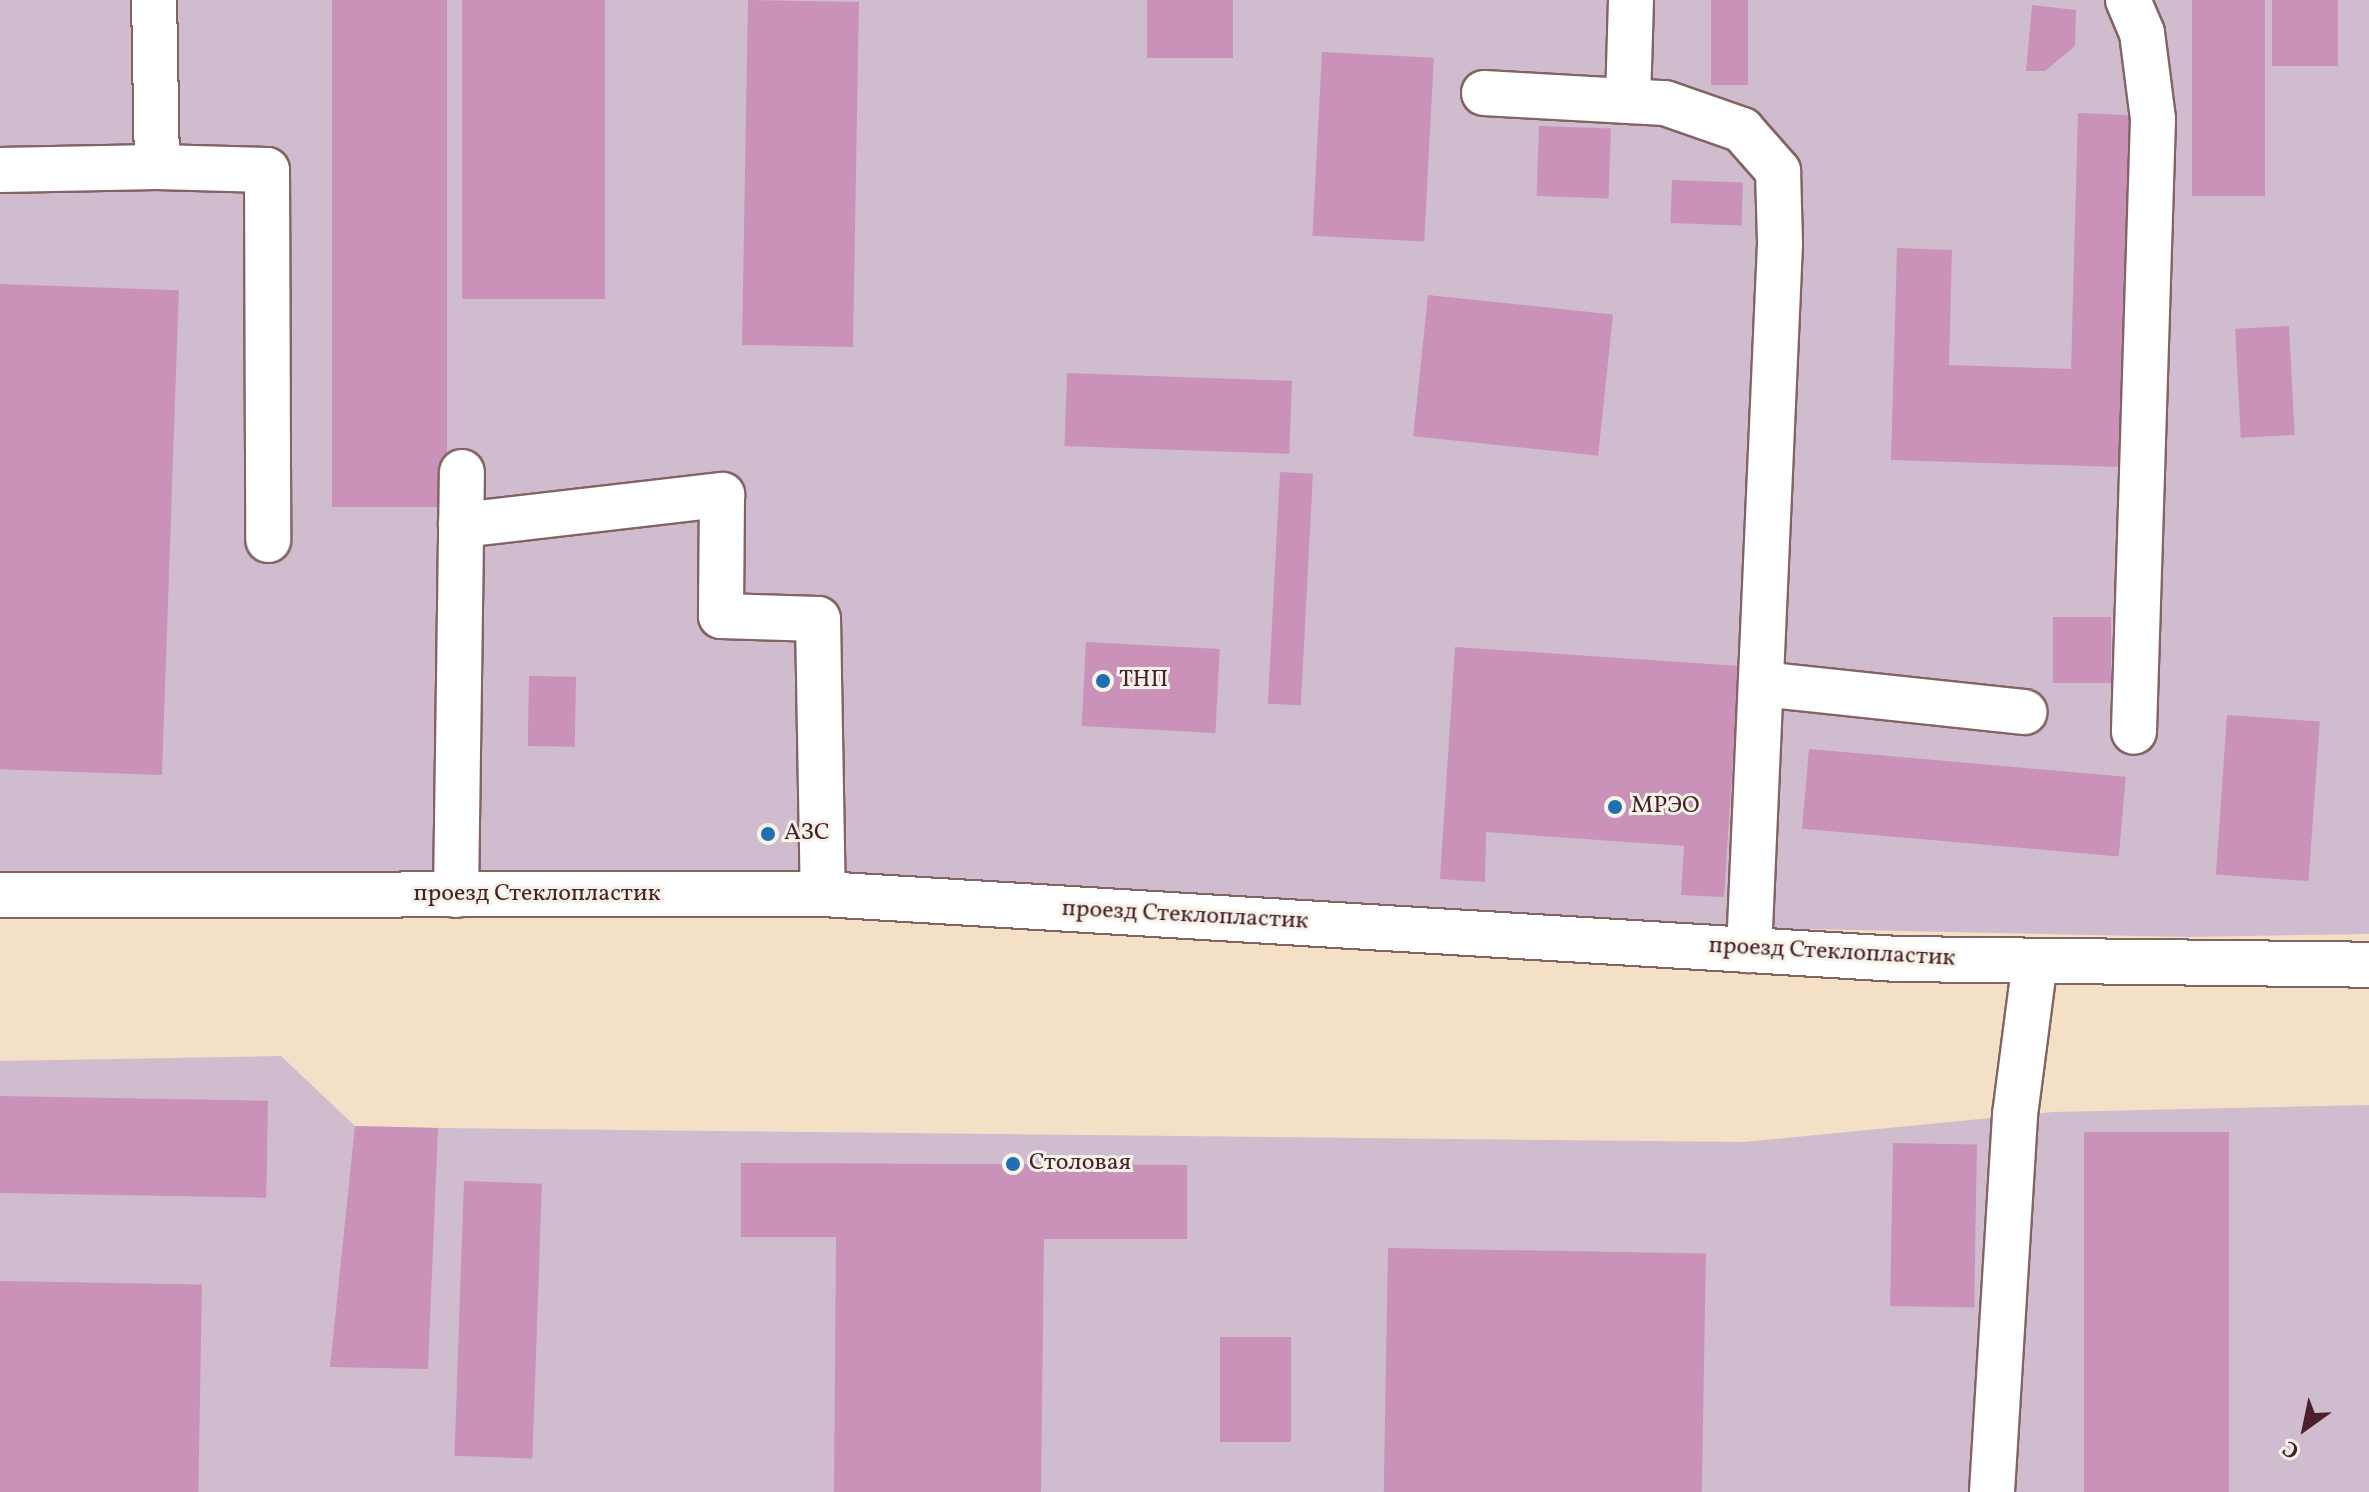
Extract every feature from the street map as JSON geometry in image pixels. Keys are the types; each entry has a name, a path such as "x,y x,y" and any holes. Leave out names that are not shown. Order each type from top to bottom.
{"street":[{"path":"154,0 157,167"},
{"path":"1628,101 1631,0"},
{"path":"2128,0 2142,33 2153,119 2134,732"},
{"path":"1484,93 1665,103 1742,130 1778,171 1780,244 1749,950"},
{"path":"0,170 157,167 267,170 268,540"},
{"path":"456,895 462,472"},
{"path":"461,525 722,495 721,616 818,619 823,894"},
{"path":"1761,684 2025,712"},
{"name":"проезд Стеклопластик","path":"0,895 823,894 1899,959 2369,965"},
{"path":"1992,1492 2015,1115 2035,961"}],"shaded area":[{"path":"0,0 2369,0 2369,934 2186,937 1755,928 0,879"},
{"path":"281,1056 355,1126 438,1128 1745,1142 2053,1112 2369,1105 2369,1492 0,1492 0,1061"}],"building":[{"path":"332,0 447,0 447,507 332,507"},
{"path":"462,0 605,0 605,299 462,299"},
{"path":"748,0 859,2 853,347 742,345"},
{"path":"1147,0 1233,0 1233,58 1147,58"},
{"path":"1711,0 1748,0 1748,85 1711,85"},
{"path":"2192,0 2265,0 2265,196 2192,196"},
{"path":"2272,0 2338,0 2338,66 2272,66"},
{"path":"2032,5 2076,10 2075,46 2045,71 2026,71"},
{"path":"1322,52 1434,58 1424,242 1312,236"},
{"path":"2078,113 2129,115 2119,467 1891,460 1897,248 1952,250 1949,365 2071,369"},
{"path":"1539,126 1611,129 1609,198 1537,196"},
{"path":"1672,180 1743,182 1741,225 1670,223"},
{"path":"0,284 179,290 162,775 0,769"},
{"path":"1428,295 1613,314 1598,456 1413,436"},
{"path":"2289,326 2295,435 2241,438 2235,329"},
{"path":"1067,373 1292,381 1289,454 1064,446"},
{"path":"1280,472 1313,474 1301,705 1268,704"},
{"path":"2053,617 2111,617 2111,683 2053,683"},
{"path":"1086,642 1220,649 1215,733 1082,726"},
{"path":"1455,647 1739,666 1724,897 1681,895 1684,846 1486,832 1485,882 1440,879"},
{"path":"529,676 576,677 575,747 528,746"},
{"path":"2227,715 2320,721 2309,881 2216,875"},
{"path":"1809,749 2126,777 2119,856 1802,829"},
{"path":"0,1096 268,1101 266,1198 0,1193"},
{"path":"355,1126 438,1128 428,1369 330,1367"},
{"path":"2084,1132 2229,1132 2229,1492 2084,1492"},
{"path":"1893,1143 1977,1144 1974,1307 1890,1306"},
{"path":"741,1163 1187,1165 1187,1239 1044,1239 1041,1492 834,1492 836,1237 741,1237"},
{"path":"464,1181 542,1184 532,1459 454,1456"},
{"path":"1388,1248 1706,1254 1702,1492 1384,1492"},
{"path":"0,1281 202,1285 198,1492 0,1492"},
{"path":"1220,1337 1291,1337 1291,1442 1220,1442"}],"place":[{"name":"ТНП","path":"1103,681"},
{"name":"МРЭО","path":"1615,807"},
{"name":"АЗС","path":"768,834"},
{"name":"Столовая","path":"1013,1164"}]}
